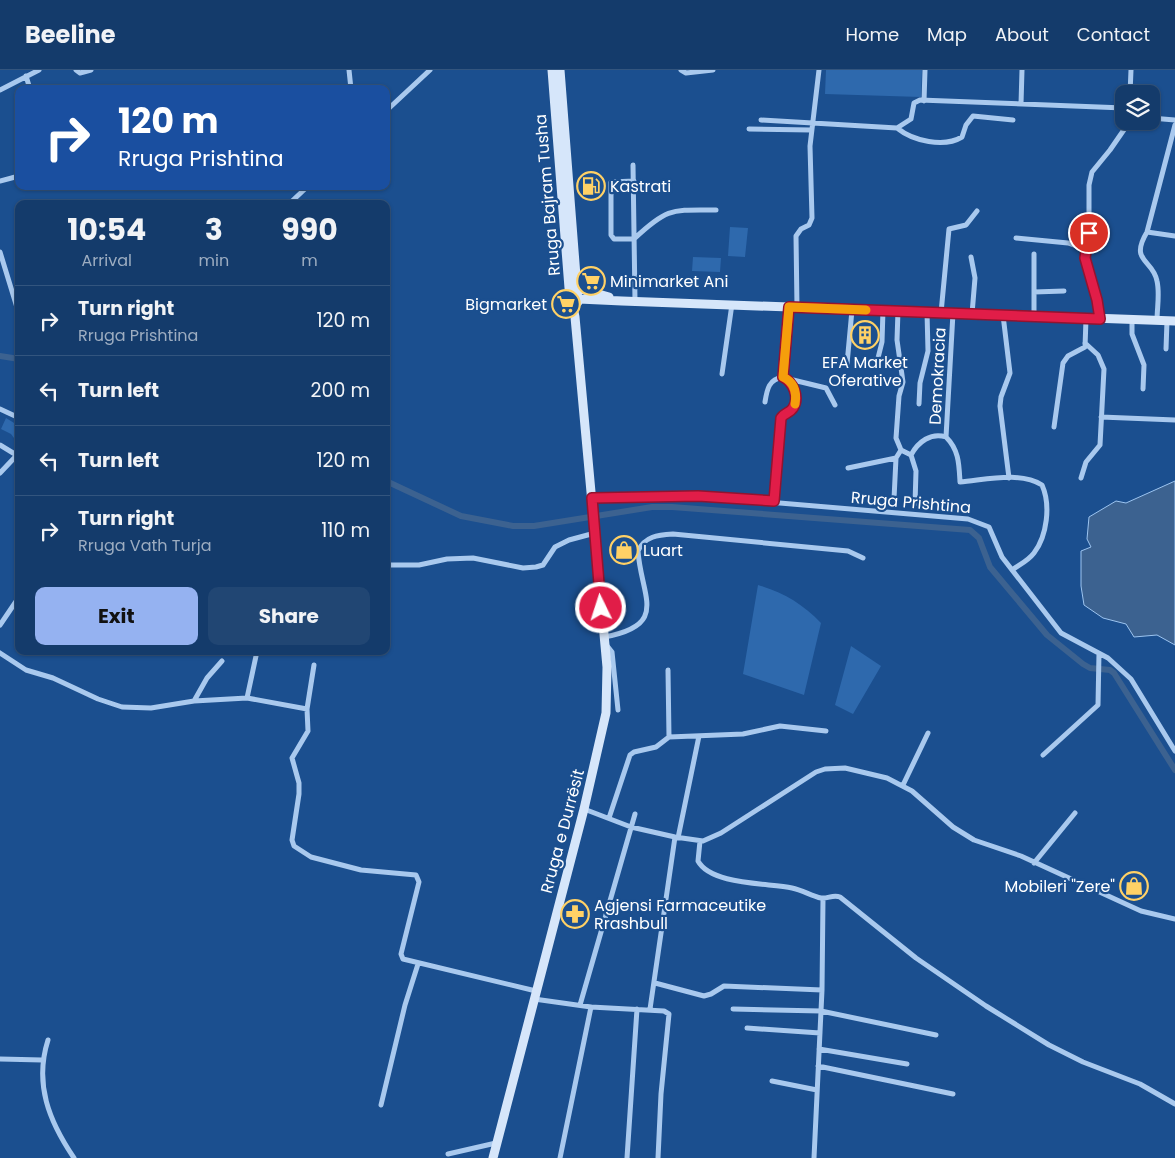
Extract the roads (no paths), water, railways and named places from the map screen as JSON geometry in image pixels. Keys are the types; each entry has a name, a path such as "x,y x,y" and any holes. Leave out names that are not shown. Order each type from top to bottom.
{"main road":[{"name":"Rruga Bajram Tusha","path":"552,70 592,501"},
{"name":"Rruga Bajram Tusha","path":"560,70 572,290 579,299 575,317"},
{"path":"572,290 622,301"},
{"path":"579,299 1166,321"},
{"name":"Rruga e Durrësit","path":"493,1158 584,809 606,713 606,667 592,501"}],"street":[{"path":"0,90 39,70"},
{"path":"76,70 80,73 91,70"},
{"path":"349,70 351,85"},
{"path":"390,107 430,70"},
{"path":"681,70 686,73 713,70"},
{"path":"785,378 793,307 796,236 798,232 811,222 812,213 811,128 819,70"},
{"path":"924,101 925,70"},
{"path":"1021,104 1022,70"},
{"path":"1130,85 1131,70"},
{"path":"26,76 29,85"},
{"path":"749,129 897,128 911,119 914,103 924,101 1115,108"},
{"path":"897,128 906,136 925,141 956,141 962,138 966,125 973,116 1013,120"},
{"path":"1160,119 1175,120"},
{"path":"760,120 811,128"},
{"path":"1166,349 1166,321 1157,278 1144,262 1140,252 1141,241 1147,232 1175,125"},
{"path":"1100,319 1097,300 1086,265 1085,249 1089,233 1088,192 1092,172 1124,130"},
{"path":"633,165 635,301"},
{"path":"0,181 15,177"},
{"path":"634,181 612,181 610,185 612,237 634,239 648,226 674,210 716,210"},
{"path":"293,200 304,190"},
{"path":"941,313 949,229 966,225 977,211"},
{"path":"1147,232 1175,236"},
{"path":"1016,238 1068,243 1085,249"},
{"path":"0,252 15,301"},
{"path":"1034,254 1034,317"},
{"path":"971,257 975,278 972,314"},
{"path":"1034,292 1064,291"},
{"path":"722,374 732,304"},
{"path":"847,364 852,310"},
{"path":"877,362 882,342 883,310"},
{"path":"898,311 897,340 903,382 899,396 896,438 901,450 911,455 916,471 915,504"},
{"path":"919,404 920,383 928,351 927,312"},
{"name":"Demokracia","path":"911,455 917,446 929,437 937,434 946,436 953,313"},
{"path":"1003,315 1010,374 1000,406 1009,478"},
{"path":"1054,428 1063,363 1068,356 1084,347 1086,319"},
{"path":"1132,320 1132,334 1144,365 1143,389"},
{"path":"1081,478 1086,462 1100,445 1104,366 1098,355 1085,342"},
{"path":"774,501 781,418 793,409 796,401 794,387 785,378"},
{"path":"765,402 769,385 785,378 826,388 834,404"},
{"path":"0,409 15,416"},
{"path":"1101,417 1175,420"},
{"path":"946,436 953,444 958,456 960,482 1009,478 1037,482 1042,485 1047,501 1042,535 1038,546 1026,561 1012,570"},
{"path":"0,445 15,453"},
{"path":"894,499 896,458 901,450"},
{"path":"0,474 15,458"},
{"path":"848,468 896,458"},
{"name":"Rruga Prishtina","path":"592,501 698,496 774,501 976,520 989,527 1002,557 1061,634 1115,663 1131,679 1175,751"},
{"path":"390,564 419,565 447,559 473,558 523,568 536,567 543,565 554,547 595,531"},
{"path":"618,710 612,652 604,640 626,633 636,627 644,618 647,607 638,551 641,545 650,538 673,534 848,551 862,558"},
{"path":"0,625 15,604"},
{"path":"0,653 26,670 53,678 98,699 122,707 151,708 194,701 247,698 307,709"},
{"path":"1042,756 1098,705 1099,653"},
{"path":"247,698 256,656"},
{"path":"194,701 207,678 222,661"},
{"path":"314,665 307,709 308,731 292,758 299,782 292,840 294,846 311,857 361,870 416,875 419,882 401,954 403,959 535,995 580,1005 664,1010 670,1016 661,1101 658,1158"},
{"path":"668,670 669,738"},
{"path":"608,818 630,755 634,752 656,747 669,738 743,734 780,726 826,731"},
{"path":"903,786 928,733"},
{"path":"650,1009 676,838 699,736"},
{"path":"584,809 631,827 676,838 700,841 721,833 802,780 824,769 845,768 864,772 903,786 964,835 1034,863 1136,910 1175,919"},
{"path":"1034,863 1075,813"},
{"path":"580,1005 635,814"},
{"path":"700,841 698,861 709,873 723,878 795,889 823,899 836,895 916,958 986,1006 1049,1045 1083,1062 1140,1084 1175,1104"},
{"path":"814,1158 820,1049 823,899"},
{"path":"381,1104 405,1005 418,964"},
{"path":"655,983 704,996 724,986 822,990"},
{"path":"560,1158 591,1007"},
{"path":"627,1158 637,1009"},
{"path":"733,1009 821,1011 936,1035"},
{"path":"747,1028 820,1033"},
{"path":"48,1040 42,1060 47,1108 60,1138 74,1158"},
{"path":"820,1049 907,1064"},
{"path":"0,1058 42,1060"},
{"path":"818,1066 952,1094"},
{"path":"772,1081 817,1090"},
{"path":"448,1154 496,1143"}],"waterway":[{"path":"0,356 15,358"},
{"path":"390,483 461,516 513,526 534,526 652,507 672,507 970,530 979,538 990,567 1047,635 1090,668 1110,670 1114,673 1175,770"}],"place":[{"name":"Kastrati","path":"591,186"},
{"name":"Minimarket Ani","path":"591,281"},
{"name":"Bigmarket","path":"566,304"},
{"name":"EFA Market Oferative","path":"865,335"},
{"name":"Luart","path":"624,550"},
{"name":"Mobileri \"Zere\"","path":"1134,886"},
{"name":"Agjensi Farmaceutike Rrashbull","path":"575,914"}]}
